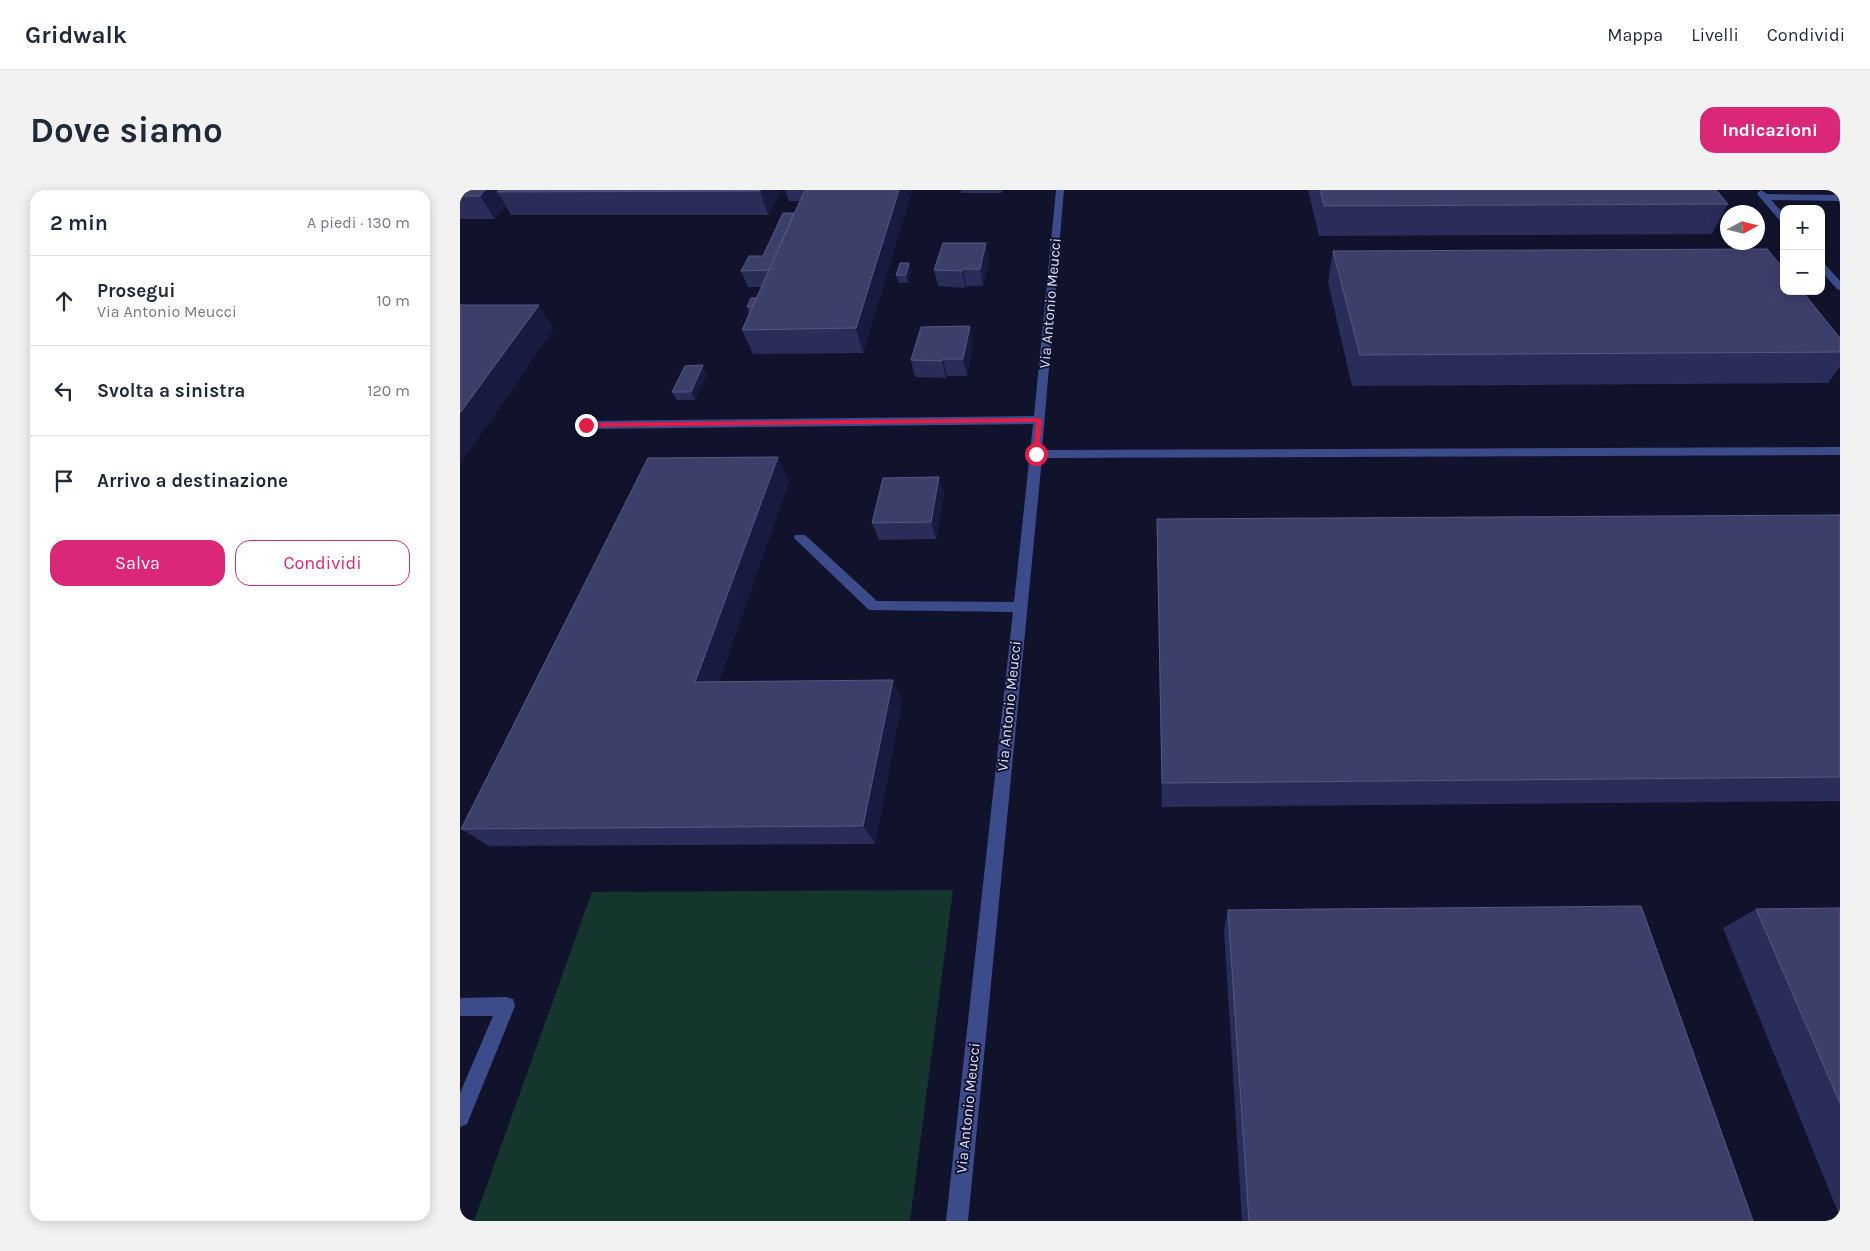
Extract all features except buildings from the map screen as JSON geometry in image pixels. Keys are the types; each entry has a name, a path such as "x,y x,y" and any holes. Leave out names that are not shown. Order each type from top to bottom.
{"street":[{"name":"Via Antonio Meucci","path":"957,1221 1036,454 1060,190"},
{"path":"1761,194 1840,198"},
{"path":"1761,194 1780,215"},
{"path":"1825,268 1840,270"},
{"path":"1825,269 1840,287"},
{"path":"586,425 1039,420"},
{"path":"1036,454 1840,451"},
{"path":"800,538 874,606 1019,607"},
{"path":"460,1007 506,1006 460,1117"}],"green space":[{"path":"953,890 910,1221 474,1221 592,892"}],"route":[{"path":"586,425 1039,420 1036,454"}]}
